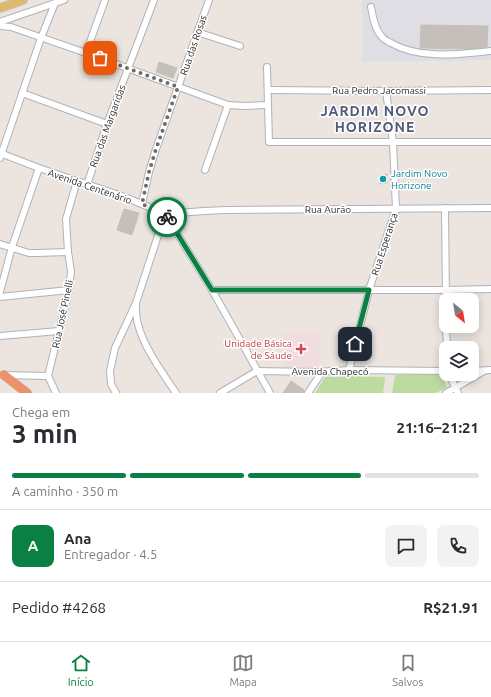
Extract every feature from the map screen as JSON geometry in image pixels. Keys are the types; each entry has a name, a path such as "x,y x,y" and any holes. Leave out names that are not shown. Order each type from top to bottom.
{"highway":[{"path":"2,373 27,393"}],"main road":[{"path":"3,5 23,0"}],"street":[{"path":"0,22 64,0"},
{"path":"86,53 105,0"},
{"name":"Rua das Margaridas","path":"87,185 107,124 154,0"},
{"name":"Rua das Rosas","path":"142,204 156,149 209,0"},
{"path":"1,154 41,38 55,3"},
{"path":"371,7 376,26 383,39 396,46 410,51 435,54 491,51"},
{"path":"0,26 11,27 228,105 268,105"},
{"path":"197,32 240,46"},
{"path":"267,67 269,142 491,142"},
{"name":"Rua Pedro Jacomassi","path":"268,90 491,90"},
{"name":"Rua Esperança","path":"348,370 369,290 396,209 393,142 386,91"},
{"path":"22,93 107,124"},
{"path":"205,170 228,105"},
{"name":"Avenida Centenário","path":"1,154 125,197 165,214"},
{"path":"0,292 12,247 39,168"},
{"name":"Rua José Pinelli","path":"48,376 69,290 71,271 66,219 77,181"},
{"path":"445,208 446,290"},
{"name":"Rua Aurão","path":"165,214 226,210 491,208"},
{"path":"165,214 212,290 270,393"},
{"path":"116,393 111,384 110,371 115,348 136,303 165,214"},
{"path":"0,244 29,253 68,252"},
{"path":"212,290 491,289"},
{"path":"0,297 69,290"},
{"path":"136,303 138,322 144,340 163,374 176,393"},
{"path":"0,336 59,331"},
{"name":"Avenida Chapecó","path":"257,371 322,372 348,370 439,370"},
{"path":"479,371 491,370"},
{"path":"220,393 257,371"},
{"path":"446,393 457,390 484,371"},
{"path":"308,393 322,372"},
{"path":"2,373 48,376 56,393"},
{"path":"452,381 457,390"}],"shaded area":[{"path":"362,0 491,0 491,60 362,62"},
{"name":"Unidade Básica de Sáude","path":"283,332 319,332 319,368 283,367"}],"green space":[{"path":"439,374 439,381 444,381 447,387 436,393 392,393 395,375"},
{"path":"325,377 385,377 383,393 315,393"}],"building":[{"path":"421,25 488,26 487,47 470,49 420,48"},
{"path":"159,62 177,68 173,78 156,72"},
{"name":"Jardim Novo Horizone","path":"387,174 387,183 380,184 380,175"},
{"path":"124,209 139,213 132,235 117,230"},
{"path":"291,381 304,390 304,393 283,393"}],"way so far":[{"path":"100,58 178,87 156,149 142,204 165,214 167,217"}],"place":[{"name":"Jardim Novo Horizone","path":"383,179"},
{"name":"Unidade Básica de Sáude","path":"301,349"}],"district":[{"name":"JARDIM NOVO HORIZONE","path":"375,120"}],"route":[{"path":"167,217 212,290 369,290 355,344"}]}
